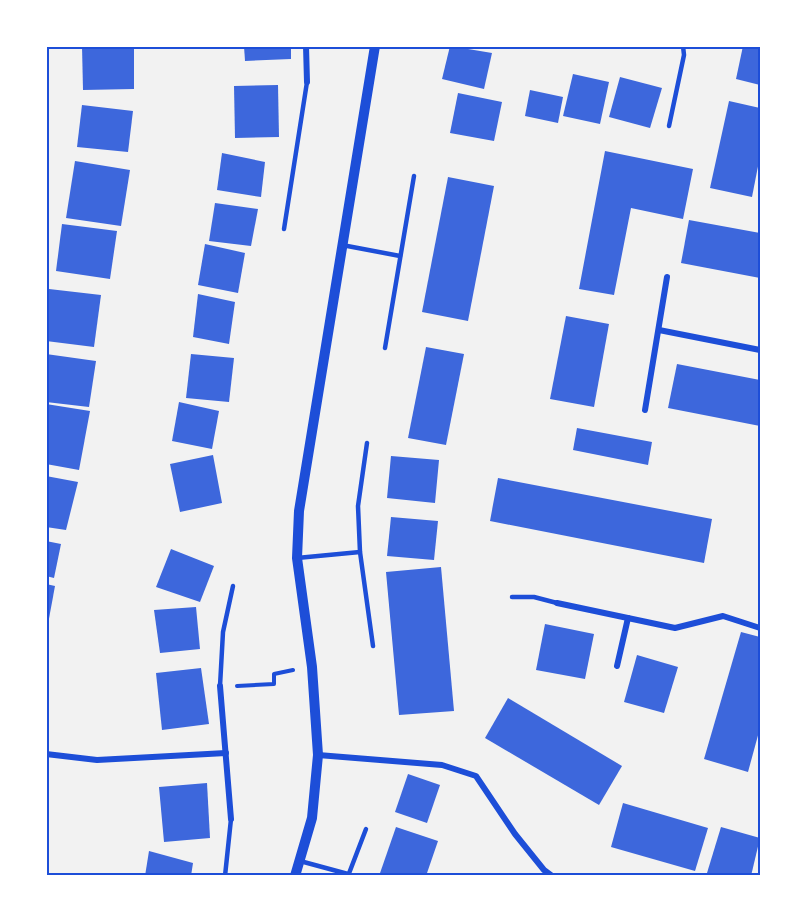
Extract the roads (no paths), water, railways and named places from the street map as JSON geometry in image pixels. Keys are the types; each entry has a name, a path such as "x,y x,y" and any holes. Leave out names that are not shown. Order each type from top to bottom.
{"street":[{"path":"306,46 307,82"},
{"path":"295,876 312,818 318,755 312,667 297,558 299,511 375,46"},
{"path":"645,410 667,277"},
{"path":"659,330 760,350"},
{"path":"557,603 675,628 723,616 760,628"},
{"path":"617,666 628,618"},
{"path":"220,686 231,819"},
{"path":"46,754 96,760 226,753"},
{"path":"318,755 442,765 476,776 515,834 544,870 552,876"}],"lane":[{"path":"669,126 684,55 682,46"},
{"path":"284,230 307,82"},
{"path":"385,348 414,176"},
{"path":"342,245 400,256"},
{"path":"367,443 358,506 360,552 374,646"},
{"path":"297,558 360,552"},
{"path":"220,686 223,632 233,586"},
{"path":"512,597 534,597 557,603"},
{"path":"225,876 231,819"},
{"path":"300,861 348,875 366,829"}]}
